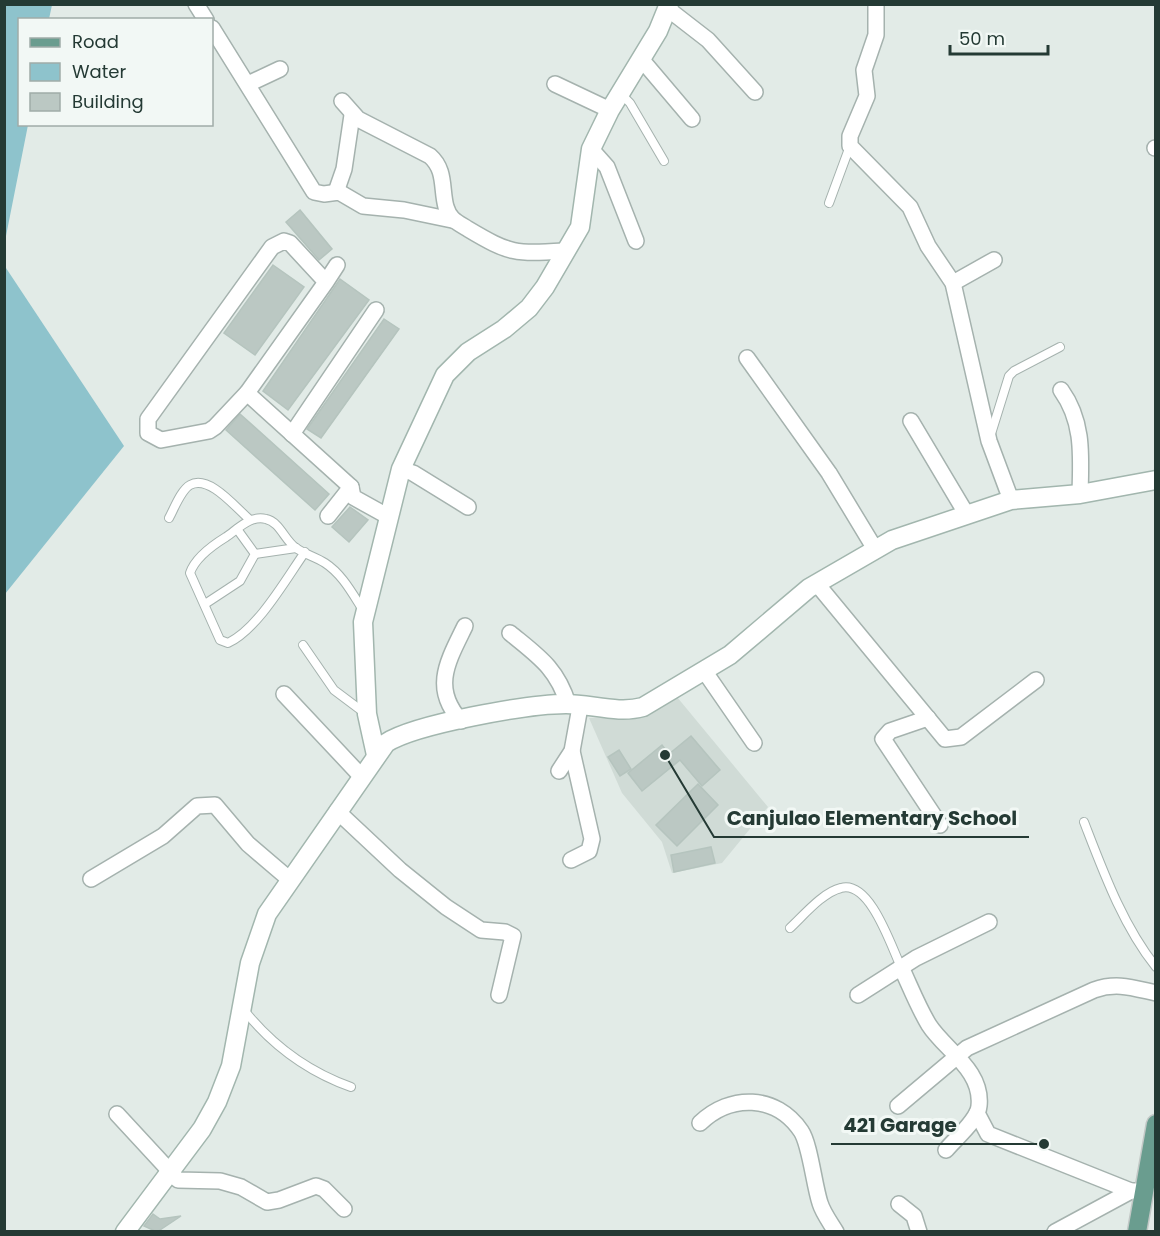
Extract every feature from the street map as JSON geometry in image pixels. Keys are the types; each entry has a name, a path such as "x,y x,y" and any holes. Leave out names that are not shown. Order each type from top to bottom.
{"main road":[{"path":"1137,1232 1138,1191 1153,1157 1155,1124"}],"street":[{"path":"196,4 205,18"},
{"path":"876,4 876,35 864,70 867,96 850,136 850,146 910,207 928,246 953,283 989,441 1011,500"},
{"path":"376,755 367,714 365,613 401,469 446,375 468,352 504,329 529,308 545,287 580,227 591,149 610,110 642,60 669,7 708,40 755,92"},
{"path":"213,30 309,187 319,193 336,192 363,206 404,210 452,220 495,246 509,250 532,253 564,251"},
{"path":"642,60 692,119"},
{"path":"248,84 280,69"},
{"path":"555,84 610,110"},
{"path":"342,101 352,115 430,156 439,164 446,207 452,220"},
{"path":"336,192 344,169 352,115"},
{"path":"591,149 607,168 636,241"},
{"path":"326,282 290,243 284,241 272,247 148,419 148,433 161,440 209,431 247,393 326,282 337,265"},
{"path":"953,283 994,260"},
{"path":"292,434 376,310"},
{"path":"747,358 829,473 875,549"},
{"path":"1061,390 1068,400 1082,440 1080,494"},
{"path":"247,393 351,487 360,489 372,506 389,517"},
{"path":"910,421 967,515"},
{"path":"401,469 412,473 468,507"},
{"path":"125,1232 170,1173 217,1102 231,1066 250,963 267,914 289,879 386,743 397,736 531,707 574,705 632,710 643,707 705,672 730,655 817,584 892,540 1011,500 1080,494 1155,480"},
{"path":"328,516 351,487"},
{"path":"817,584 945,739 961,736 1036,680"},
{"path":"461,721 445,698 444,677 465,626"},
{"path":"510,633 557,676 574,705 572,751 592,839 589,851 571,860"},
{"path":"705,672 754,743"},
{"path":"284,694 361,776"},
{"path":"928,718 890,731 883,739 940,825"},
{"path":"559,771 572,751"},
{"path":"91,879 163,836 197,806 208,803 215,805 248,844 289,879"},
{"path":"337,811 400,870 446,907 481,930 504,932 513,936 499,995"},
{"path":"858,994 959,935 989,922"},
{"path":"901,967 928,1024 967,1068 977,1091 979,1105 977,1113 946,1150"},
{"path":"898,1106 957,1055 1102,987 1120,985 1155,993"},
{"path":"700,1123 712,1111 740,1101 760,1103 788,1118 802,1132 820,1205 836,1232"},
{"path":"977,1113 988,1134 1138,1191"},
{"path":"117,1114 177,1180 220,1182 241,1187 267,1202 279,1200 316,1186 324,1189 344,1209"},
{"path":"1054,1232 1138,1191"},
{"path":"899,1204 914,1216 919,1232"}],"lane":[{"path":"621,94 630,103 664,161"},
{"path":"829,203 850,146"},
{"path":"989,441 1014,370 1060,347"},
{"path":"169,518 185,490 190,485 201,484 214,489 249,519"},
{"path":"305,552 269,604 237,639 228,643 220,640 190,573 192,567 214,545 249,519 266,518 296,548 305,552 334,570 365,613"},
{"path":"237,530 255,554"},
{"path":"255,554 296,548"},
{"path":"205,604 240,581 255,554"},
{"path":"303,645 334,690 367,714"},
{"path":"1084,822 1102,868 1138,941 1155,967"},
{"path":"790,928 826,896 841,887 853,889 870,901 901,967"},
{"path":"243,1009 267,1036 296,1059 329,1079 351,1086"}],"shaded area":[{"path":"677,697 768,807 722,863 672,873 662,842 622,793 589,718 638,716"}],"water":[{"path":"5,4 52,5 49,18 18,18 18,126 28,126 5,241"},
{"path":"4,265 124,446 5,594 4,594"}],"building":[{"path":"300,210 332,249 319,260 286,222"},
{"path":"273,265 304,287 255,355 224,333"},
{"path":"340,279 369,300 288,410 263,391"},
{"path":"384,319 399,329 321,438 307,429"},
{"path":"240,414 329,494 315,510 226,430"},
{"path":"350,507 368,520 349,542 332,527"},
{"path":"691,736 720,770 702,786 680,760 642,791 628,773 662,745 669,754"},
{"path":"619,750 631,769 620,776 608,757"},
{"path":"698,784 718,805 677,846 656,825"},
{"path":"711,847 715,863 674,872 671,855"},
{"path":"153,1214 160,1219 181,1216 157,1232 144,1226"}],"place":[{"name":"Canjulao Elementary School","path":"665,755"},
{"name":"421 Garage","path":"1044,1144"}]}
